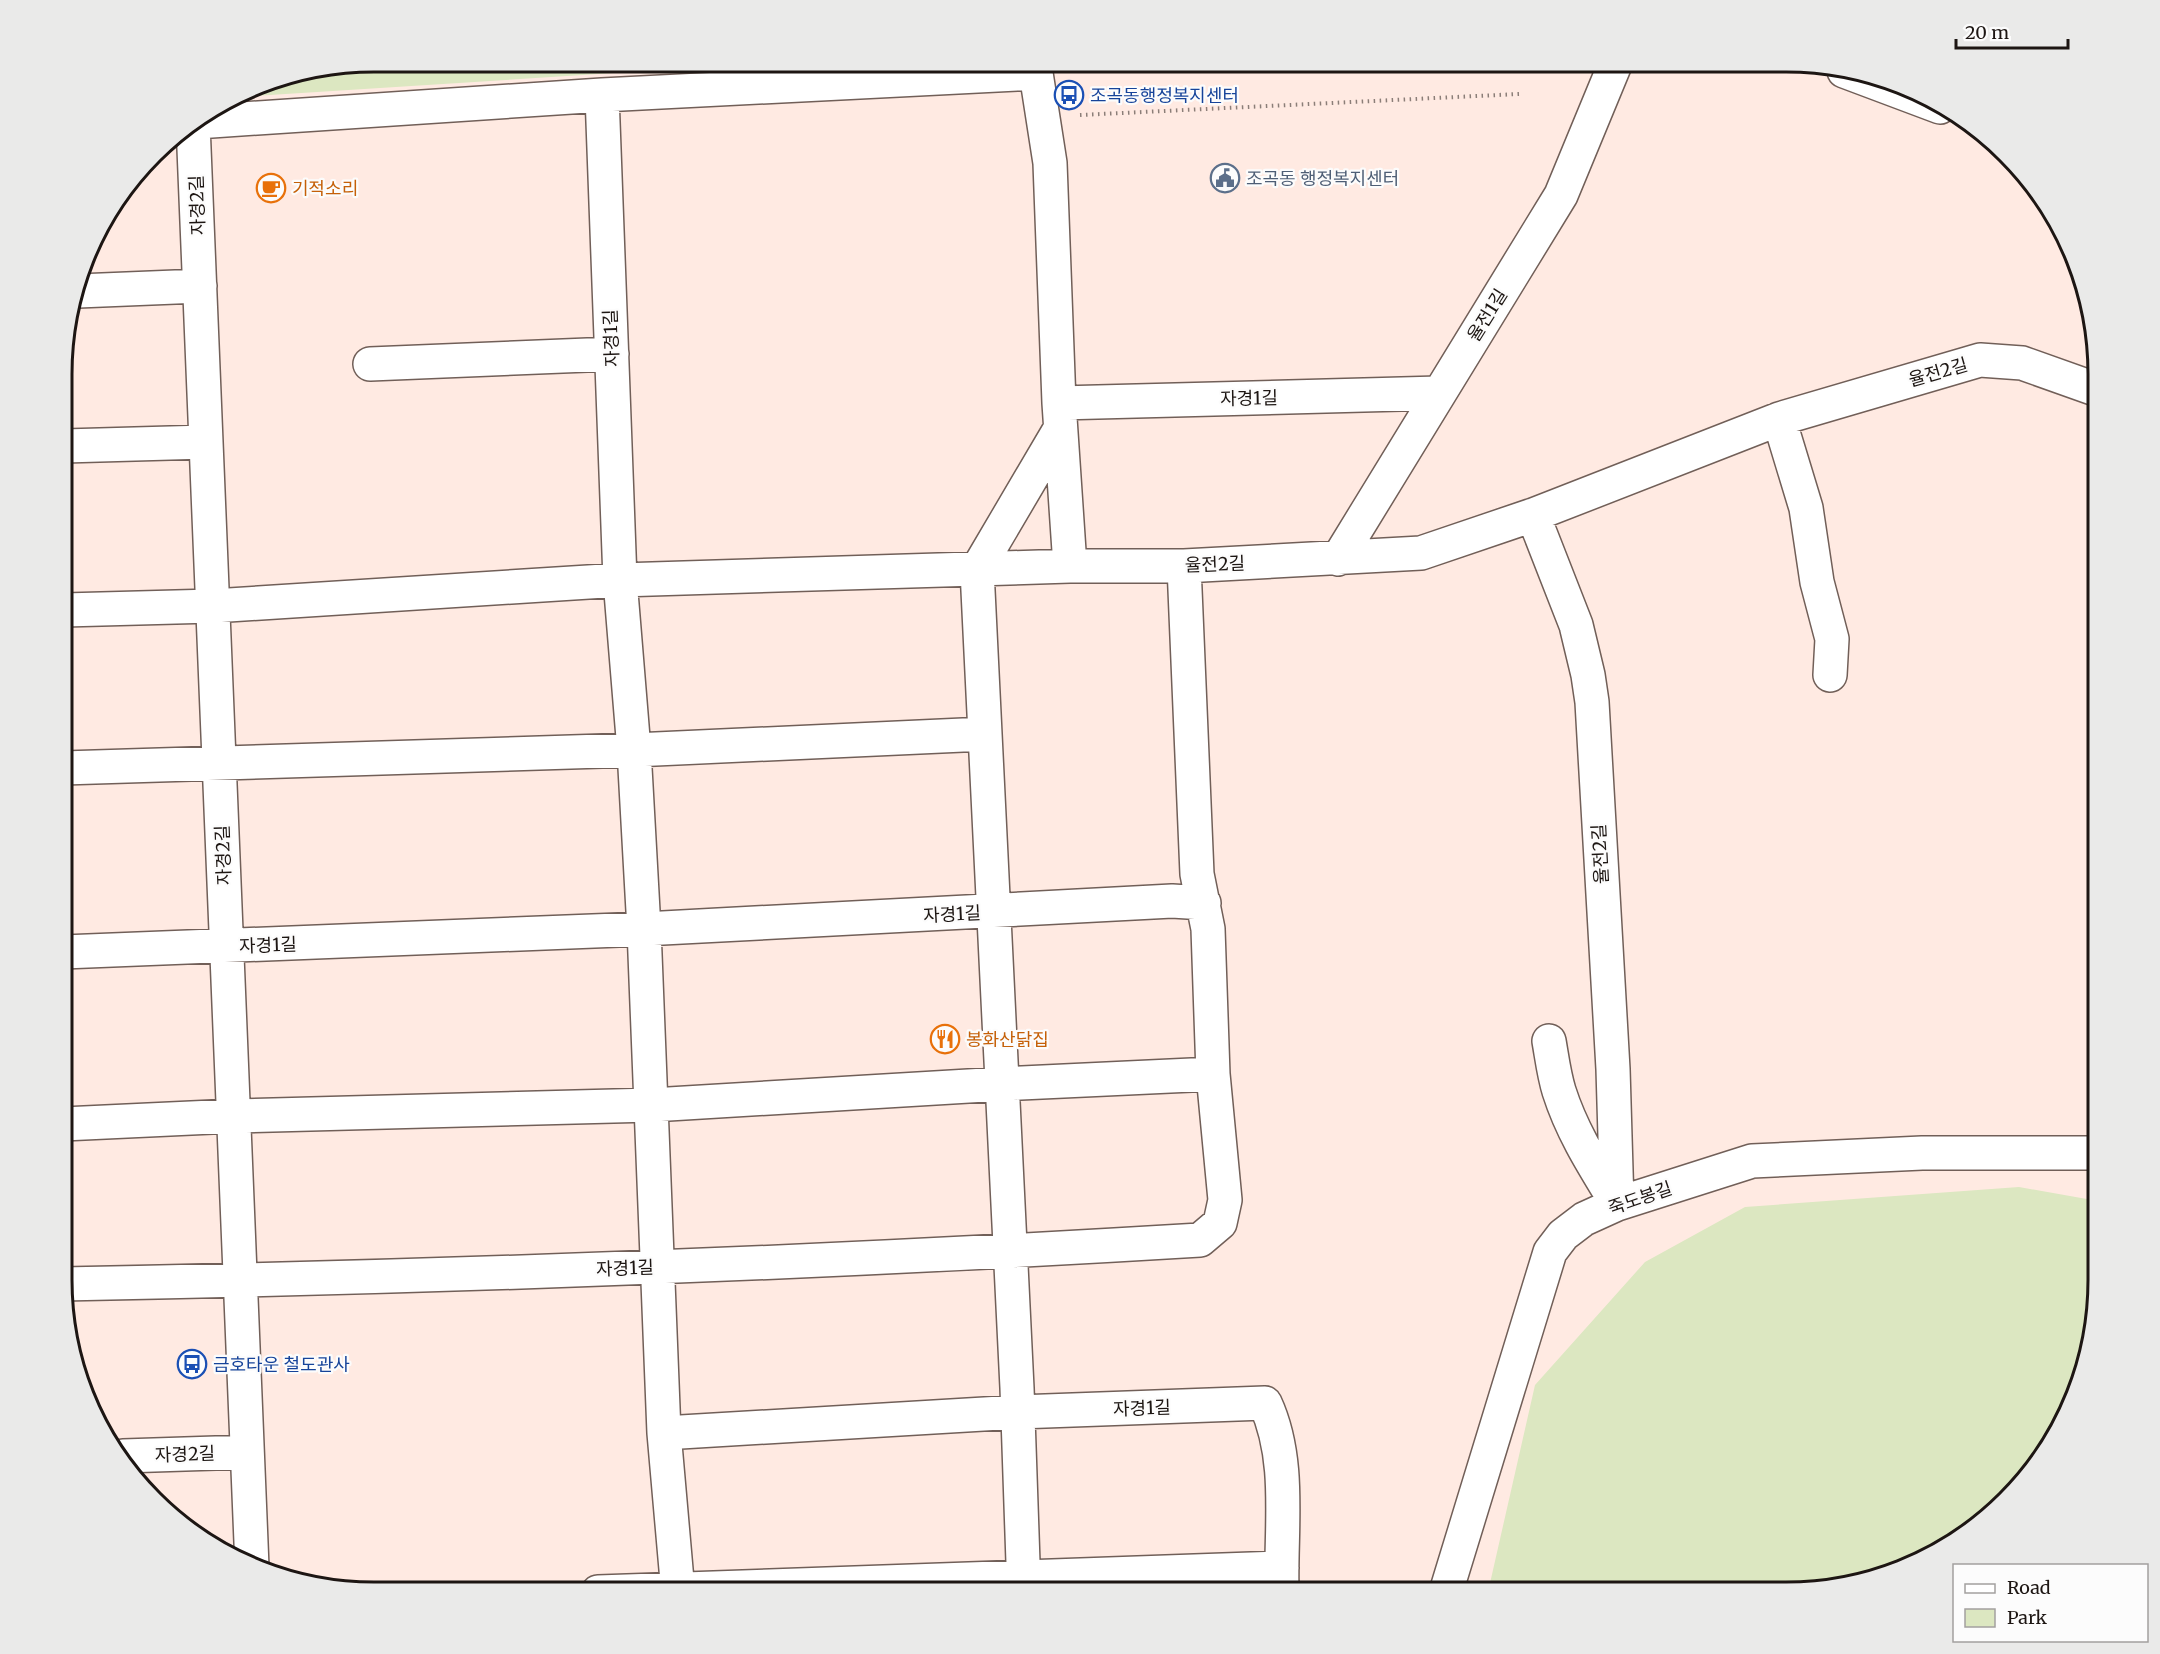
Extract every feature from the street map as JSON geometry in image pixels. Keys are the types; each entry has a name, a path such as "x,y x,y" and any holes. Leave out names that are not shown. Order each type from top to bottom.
{"street":[{"path":"209,121 958,72"},
{"path":"72,610 213,606 620,580 1070,566 1060,416 1050,163 1037,72"},
{"name":"율전1길","path":"1338,559 1561,195 1613,72"},
{"name":"자경1길","path":"602,95 620,580 634,750 644,929 664,1433 677,1582"},
{"name":"자경2길","path":"193,132 252,1556"},
{"path":"84,291 200,286"},
{"path":"370,364 612,354"},
{"name":"율전2길","path":"1070,566 1184,566 1421,553 1533,515 1779,419 1980,360 2022,363 2088,386"},
{"name":"자경1길","path":"1060,416 1439,393"},
{"path":"977,570 1060,416"},
{"path":"1779,419 1806,508 1818,582 1832,639 1830,675"},
{"path":"72,446 206,442"},
{"name":"율전2길","path":"1533,515 1576,624 1592,702 1613,1069 1617,1203"},
{"path":"72,1124 234,1116 652,1106 1002,1084 1213,1074 1208,928 1197,874 1184,566"},
{"name":"자경1길","path":"977,570 1018,1412 1024,1582"},
{"path":"72,768 634,750 985,734"},
{"name":"자경1길","path":"227,946 644,929 1172,902 1204,903"},
{"path":"72,952 227,946"},
{"path":"1549,1041 1558,1089 1569,1118 1584,1150 1617,1203"},
{"name":"자경1길","path":"240,1281 1010,1252 1200,1240 1220,1223 1225,1200 1213,1074"},
{"name":"죽도봉길","path":"1449,1582 1550,1252 1563,1235 1584,1219 1617,1203 1752,1161 1922,1154 2088,1153"},
{"path":"72,1284 240,1281"},
{"name":"자경1길","path":"664,1433 1018,1412 1265,1403 1279,1441 1282,1493 1282,1580"},
{"name":"자경2길","path":"128,1456 247,1452"},
{"path":"1179,1582 1282,1580"}],"path":[{"path":"1043,117 1519,94"}],"green space":[{"path":"631,72 256,96 296,82 354,73"},
{"path":"2019,1187 2088,1199 2088,1280 2082,1339 2065,1396 2037,1448 2000,1494 1970,1520 1920,1551 1864,1572 1825,1579 1786,1582 1490,1582 1535,1385 1645,1262 1745,1207"}],"place":[{"name":"조곡동행정복지센터","path":"1069,95"},
{"name":"조곡동 행정복지센터","path":"1225,178"},
{"name":"기적소리","path":"271,188"},
{"name":"봉화산닭집","path":"945,1039"},
{"name":"금호타운 철도관사","path":"192,1364"}]}
